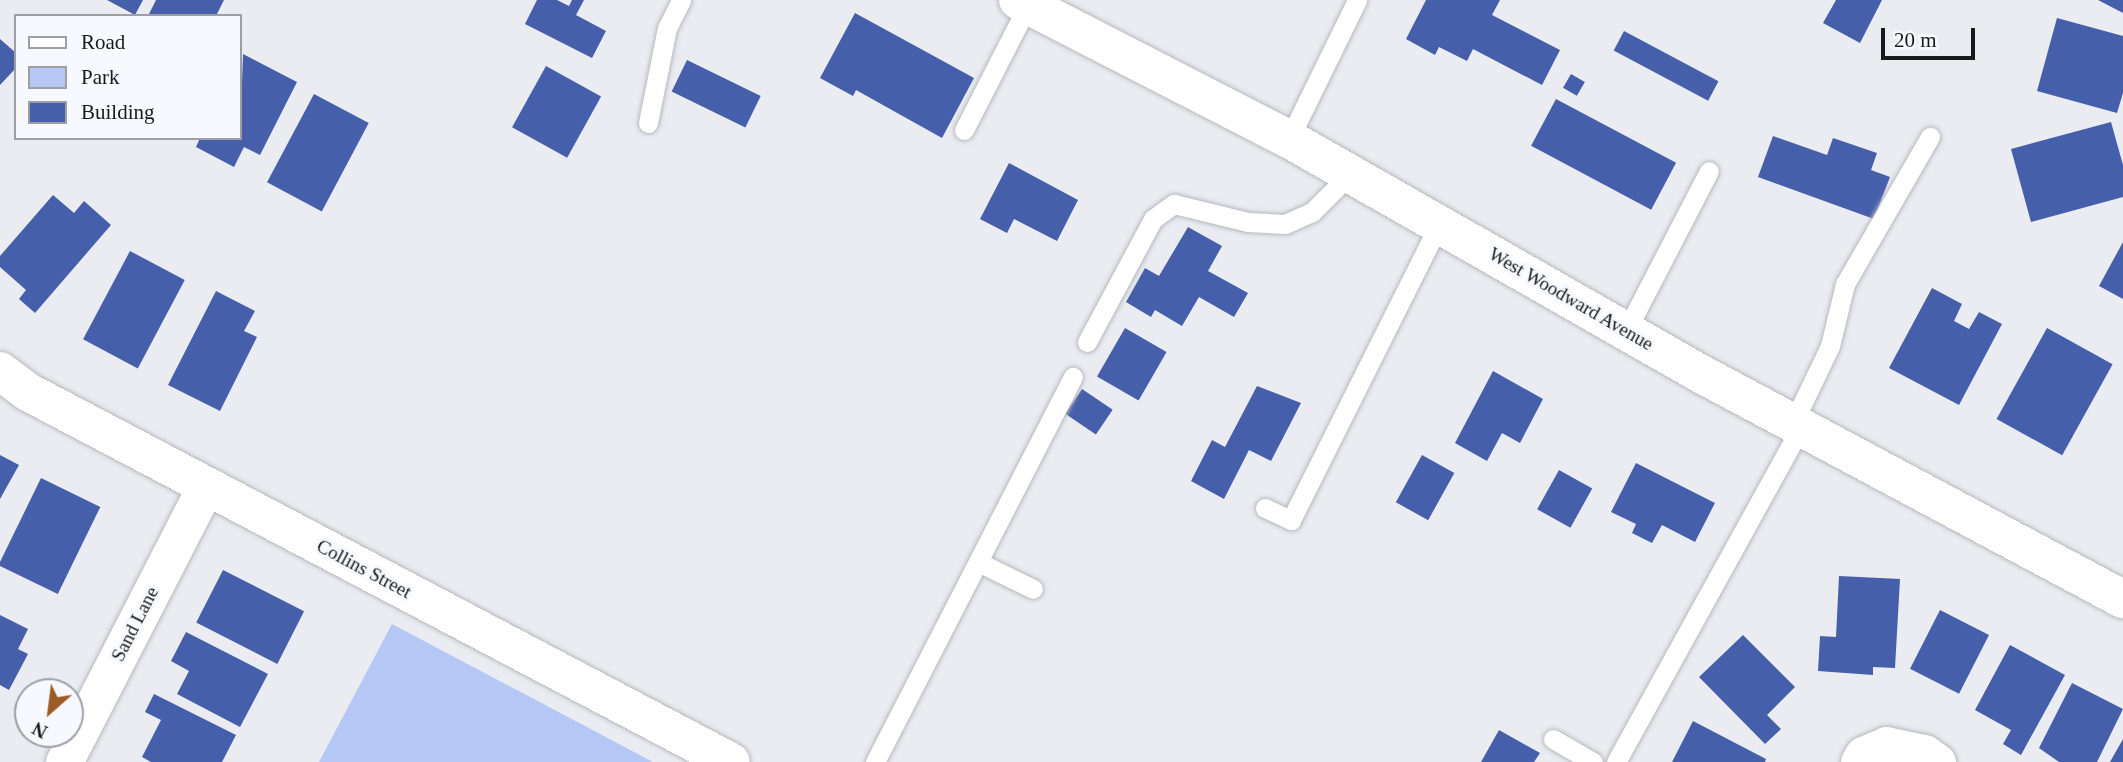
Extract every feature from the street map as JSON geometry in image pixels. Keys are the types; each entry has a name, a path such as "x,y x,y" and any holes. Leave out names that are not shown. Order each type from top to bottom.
{"street":[{"name":"West Woodward Avenue","path":"1023,3 1290,139 1626,331 2123,599"},
{"name":"Collins Street","path":"0,371 28,392 731,762"},
{"name":"Sand Lane","path":"64,762 206,486"},
{"path":"1859,762 1863,755 1886,745 1924,753 1937,762"}],"lane":[{"path":"648,123 667,28 681,0"},
{"path":"1290,139 1357,0"},
{"path":"964,130 1023,3"},
{"path":"1616,762 1797,425 1830,346 1845,284 1930,137"},
{"path":"1626,331 1710,171"},
{"path":"1087,342 1153,219 1174,204 1248,222 1285,224 1312,212 1350,174"},
{"path":"1265,508 1292,520 1439,224"},
{"path":"875,762 1073,377"},
{"path":"978,562 1033,589"},
{"path":"1553,739 1593,762"}],"green space":[{"path":"392,624 653,762 319,762"}],"building":[{"path":"107,0 143,0 133,14"},
{"path":"156,0 224,0 217,14 149,14"},
{"path":"537,0 557,0 569,6 572,0 584,0 576,15 606,31 592,58 525,24"},
{"path":"1426,0 1500,0 1492,15 1560,50 1542,85 1473,49 1467,61 1439,47 1435,55 1406,39"},
{"path":"1836,0 1882,0 1860,43 1823,23"},
{"path":"2098,0 2123,0 2123,13"},
{"path":"855,13 974,78 942,138 856,90 853,96 820,78"},
{"path":"2057,18 2123,36 2123,93 2117,113 2037,91"},
{"path":"1624,31 1718,81 1708,101 1614,50"},
{"path":"0,39 14,51 14,70 0,85"},
{"path":"243,54 297,82 260,155 244,147 234,167 196,147 199,140 242,140"},
{"path":"687,60 761,96 745,127 672,91"},
{"path":"546,66 601,97 567,158 512,127"},
{"path":"1571,74 1585,82 1577,96 1563,88"},
{"path":"314,94 369,123 322,211 267,182"},
{"path":"1556,99 1676,163 1651,210 1531,146"},
{"path":"2111,122 2123,165 2123,197 2031,222 2011,149"},
{"path":"1773,136 1827,155 1833,138 1877,153 1871,170 1890,177 1874,219 1758,177"},
{"path":"1009,163 1078,200 1057,241 1014,219 1007,233 980,219"},
{"path":"53,195 74,213 84,201 111,225 35,313 19,299 26,290 0,267 0,256"},
{"path":"1188,227 1222,246 1208,271 1248,293 1234,317 1199,297 1182,326 1155,310 1151,317 1126,302 1145,268 1159,276"},
{"path":"2123,242 2123,299 2099,286"},
{"path":"130,251 185,280 138,368 83,339"},
{"path":"1932,288 1962,304 1954,321 1969,329 1979,312 2002,324 1959,405 1889,368"},
{"path":"216,291 255,311 244,331 257,337 220,411 168,385"},
{"path":"1125,328 1167,352 1139,400 1097,376"},
{"path":"2047,328 2113,364 2062,455 1997,419"},
{"path":"1493,371 1543,399 1520,443 1502,433 1487,461 1455,443"},
{"path":"1257,386 1301,403 1271,461 1249,450 1224,499 1191,481 1212,440 1225,447"},
{"path":"1082,389 1113,410 1096,435 1065,414"},
{"path":"0,455 19,465 0,499"},
{"path":"1422,455 1454,473 1428,520 1396,502"},
{"path":"1636,463 1715,503 1695,542 1662,525 1652,543 1632,533 1636,524 1611,512"},
{"path":"1559,470 1592,488 1570,528 1537,509"},
{"path":"41,478 100,507 58,594 0,566"},
{"path":"223,570 304,611 277,664 196,623"},
{"path":"1839,576 1900,579 1895,668 1873,667 1873,675 1818,671 1820,636 1836,637"},
{"path":"1940,610 1989,635 1959,694 1910,669"},
{"path":"0,615 28,629 18,649 28,654 9,690 0,685"},
{"path":"186,632 268,674 240,727 177,694 189,671 171,661"},
{"path":"1743,635 1795,687 1767,715 1781,729 1765,744 1699,677"},
{"path":"2010,645 2065,675 2021,755 2003,744 2011,730 1975,710"},
{"path":"2072,683 2123,709 2097,762 2059,762 2039,748"},
{"path":"154,694 236,735 222,762 151,762 142,757 161,720 145,712"},
{"path":"1693,721 1766,759 1765,762 1672,762"},
{"path":"1499,730 1540,753 1534,762 1481,762"},
{"path":"2123,739 2123,762 2110,762"}]}
